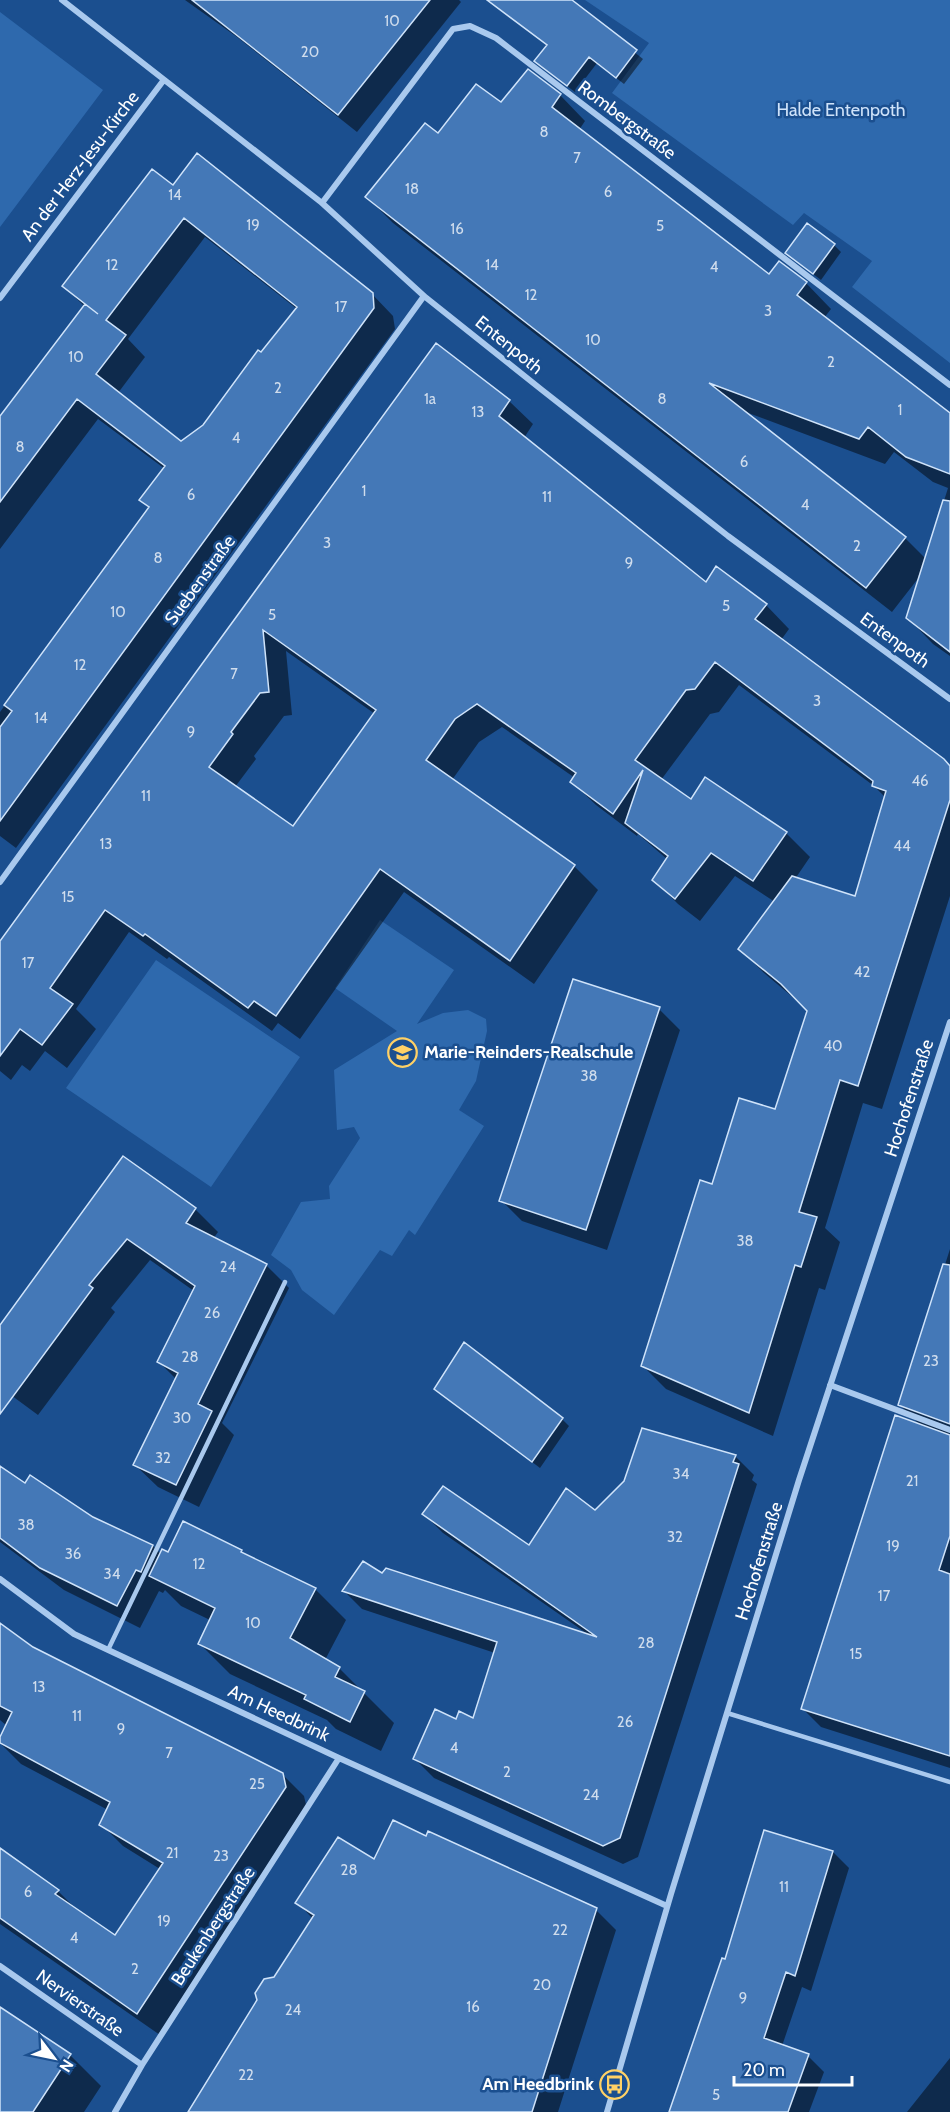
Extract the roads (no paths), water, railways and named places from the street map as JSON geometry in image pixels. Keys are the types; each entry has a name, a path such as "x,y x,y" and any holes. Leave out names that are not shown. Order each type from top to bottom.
{"street":[{"name":"Entenpoth","path":"62,0 322,203 424,296 728,536 950,699"},
{"name":"Rombergstraße","path":"322,203 453,29 470,26 496,38 950,385"},
{"name":"An der Herz-Jesu-Kirche","path":"0,298 163,81"},
{"name":"Suebenstraße","path":"0,882 424,296"},
{"name":"Hochofenstraße","path":"607,2112 667,1906 830,1385 950,1022"},
{"path":"830,1385 950,1430"},
{"name":"Am Heedbrink","path":"0,1579 74,1634 339,1758 667,1906"},
{"name":"Beukenbergstraße","path":"115,2112 142,2065 339,1758"},
{"name":"Nervierstraße","path":"0,1966 142,2065"}],"lane":[{"path":"108,1650 285,1282"},
{"path":"727,1713 950,1782"}],"place":[{"name":"Marie-Reinders-Realschule","path":"403,1052"},
{"name":"Am Heedbrink","path":"615,2084"}],"park label":[{"name":"Halde Entenpoth","path":"841,110"}]}
